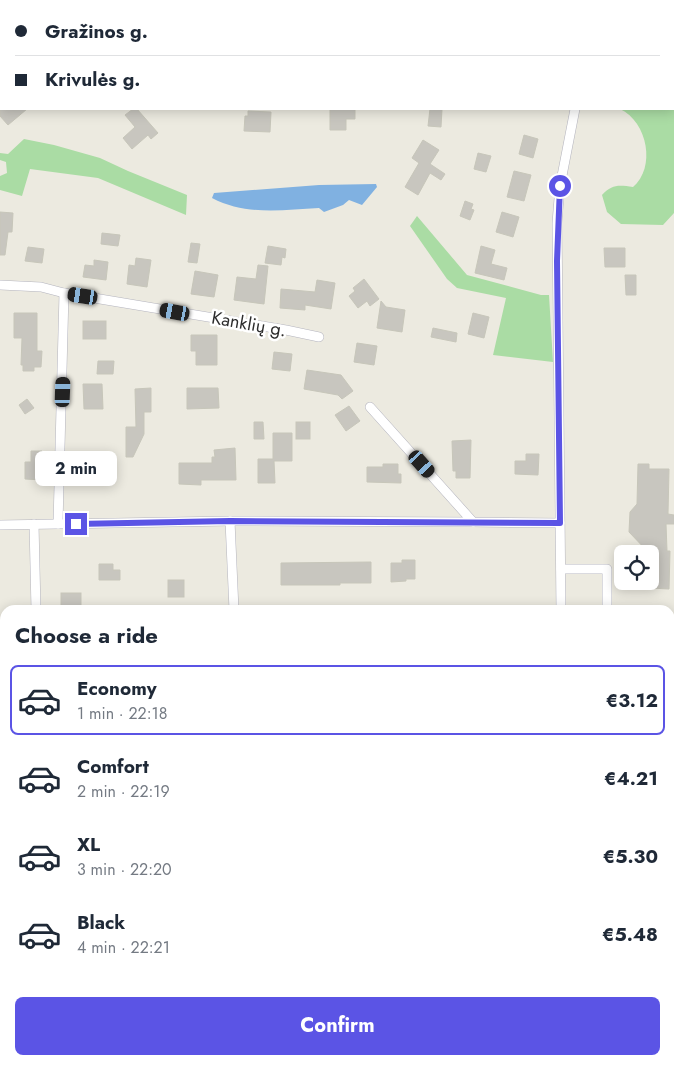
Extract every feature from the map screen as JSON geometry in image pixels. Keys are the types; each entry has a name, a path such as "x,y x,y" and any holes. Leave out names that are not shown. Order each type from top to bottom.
{"street":[{"path":"561,605 557,223 560,186 575,110"},
{"name":"Kanklių g.","path":"0,285 40,287 64,294 319,337"},
{"path":"58,524 64,294"},
{"path":"370,407 473,522"},
{"path":"0,525 230,521 560,523"},
{"path":"230,521 234,605"},
{"path":"34,524 36,605"},
{"path":"561,569 607,569 607,605"}],"green space":[{"path":"622,110 674,110 674,213 663,225 621,224 607,212 602,195 616,186 633,187 645,169 646,146 637,124 630,115"},
{"path":"24,139 100,158 187,195 186,215 98,178 30,169 22,196 0,190 0,176 7,173 6,162 0,160 0,153 8,154"},
{"path":"417,216 467,275 541,295 549,295 553,362 493,355 506,298 457,288 447,279 410,226"}],"water":[{"path":"376,184 377,187 362,205 349,200 343,205 324,212 319,208 251,210 225,204 212,198 214,193 319,185"}],"building":[{"path":"0,110 26,110 8,125 0,116"},
{"path":"132,110 138,110 158,133 151,139 148,135 132,149 123,138 135,127 125,115"},
{"path":"330,110 355,110 355,119 346,119 346,130 330,130"},
{"path":"430,110 442,110 441,127 428,126"},
{"path":"248,111 271,112 270,132 244,131 245,116 248,116"},
{"path":"524,135 538,139 533,158 519,154"},
{"path":"423,140 439,150 430,164 445,174 441,180 430,173 418,195 405,187 419,163 412,158"},
{"path":"478,153 491,156 486,172 474,169"},
{"path":"514,171 531,175 524,201 507,197"},
{"path":"465,201 473,204 471,209 474,210 470,220 460,216"},
{"path":"0,212 13,213 12,232 8,232 5,255 0,255"},
{"path":"502,212 519,217 513,237 496,232"},
{"path":"102,233 120,235 118,246 101,244"},
{"path":"191,243 200,244 197,263 188,262"},
{"path":"268,246 286,249 285,258 282,257 281,265 265,263"},
{"path":"481,246 495,250 491,264 507,268 504,280 475,273"},
{"path":"28,247 44,249 42,263 25,261"},
{"path":"604,248 625,248 625,267 605,267"},
{"path":"136,258 151,260 147,287 127,284 129,265 135,266"},
{"path":"94,260 108,262 106,280 83,277 85,265 94,266"},
{"path":"258,265 268,266 264,304 234,300 237,277 256,279"},
{"path":"195,271 218,275 214,297 191,294"},
{"path":"625,275 636,275 636,295 626,295"},
{"path":"364,279 379,299 370,306 367,301 358,308 349,296 355,291 353,288"},
{"path":"317,280 335,283 331,309 305,305 305,310 280,308 281,289 315,292"},
{"path":"381,301 386,307 405,310 402,332 377,328"},
{"path":"14,313 37,313 37,351 42,351 41,367 34,367 34,371 23,371 23,365 21,365 22,338 14,338"},
{"path":"473,313 489,317 484,338 468,334"},
{"path":"83,321 106,321 106,339 83,339"},
{"path":"433,328 457,333 456,342 431,337"},
{"path":"191,335 217,335 217,365 196,365 196,351 191,351"},
{"path":"357,343 377,346 374,365 354,362"},
{"path":"274,352 292,354 290,371 272,369"},
{"path":"98,361 114,361 113,374 97,374"},
{"path":"307,370 341,375 353,391 342,399 338,395 304,389"},
{"path":"83,384 102,384 103,409 84,409"},
{"path":"151,388 151,412 144,412 144,434 133,457 126,457 126,427 136,427 135,389"},
{"path":"187,388 218,388 219,408 187,409"},
{"path":"27,399 34,408 25,414 19,405"},
{"path":"349,406 360,421 346,431 335,415"},
{"path":"254,422 263,422 264,439 254,439"},
{"path":"296,422 310,422 310,439 296,439"},
{"path":"273,433 292,433 292,461 274,461 275,483 258,483 258,459 273,459"},
{"path":"471,440 470,478 456,478 456,471 453,471 452,441"},
{"path":"235,448 236,480 201,480 201,485 179,484 179,463 212,463 212,457 215,457 214,450"},
{"path":"31,451 42,451 42,480 25,479 25,462 31,462"},
{"path":"526,454 539,454 538,475 515,474 515,461 526,461"},
{"path":"87,457 105,457 105,481 87,481"},
{"path":"383,464 398,464 398,474 401,474 401,483 367,482 367,467 383,467"},
{"path":"638,464 649,464 649,469 669,469 668,514 674,515 674,524 666,524 667,551 670,551 669,589 659,588 659,545 641,545 629,532 630,512 637,504"},
{"path":"402,560 415,560 415,579 391,582 391,563 402,563"},
{"path":"371,562 371,583 281,585 281,563"},
{"path":"99,564 113,564 113,570 120,570 120,580 99,580"},
{"path":"168,580 184,580 184,597 168,597"},
{"path":"61,593 81,593 81,605 61,605"}],"route":[{"path":"76,524 230,521 560,523 557,223 560,186"}]}
